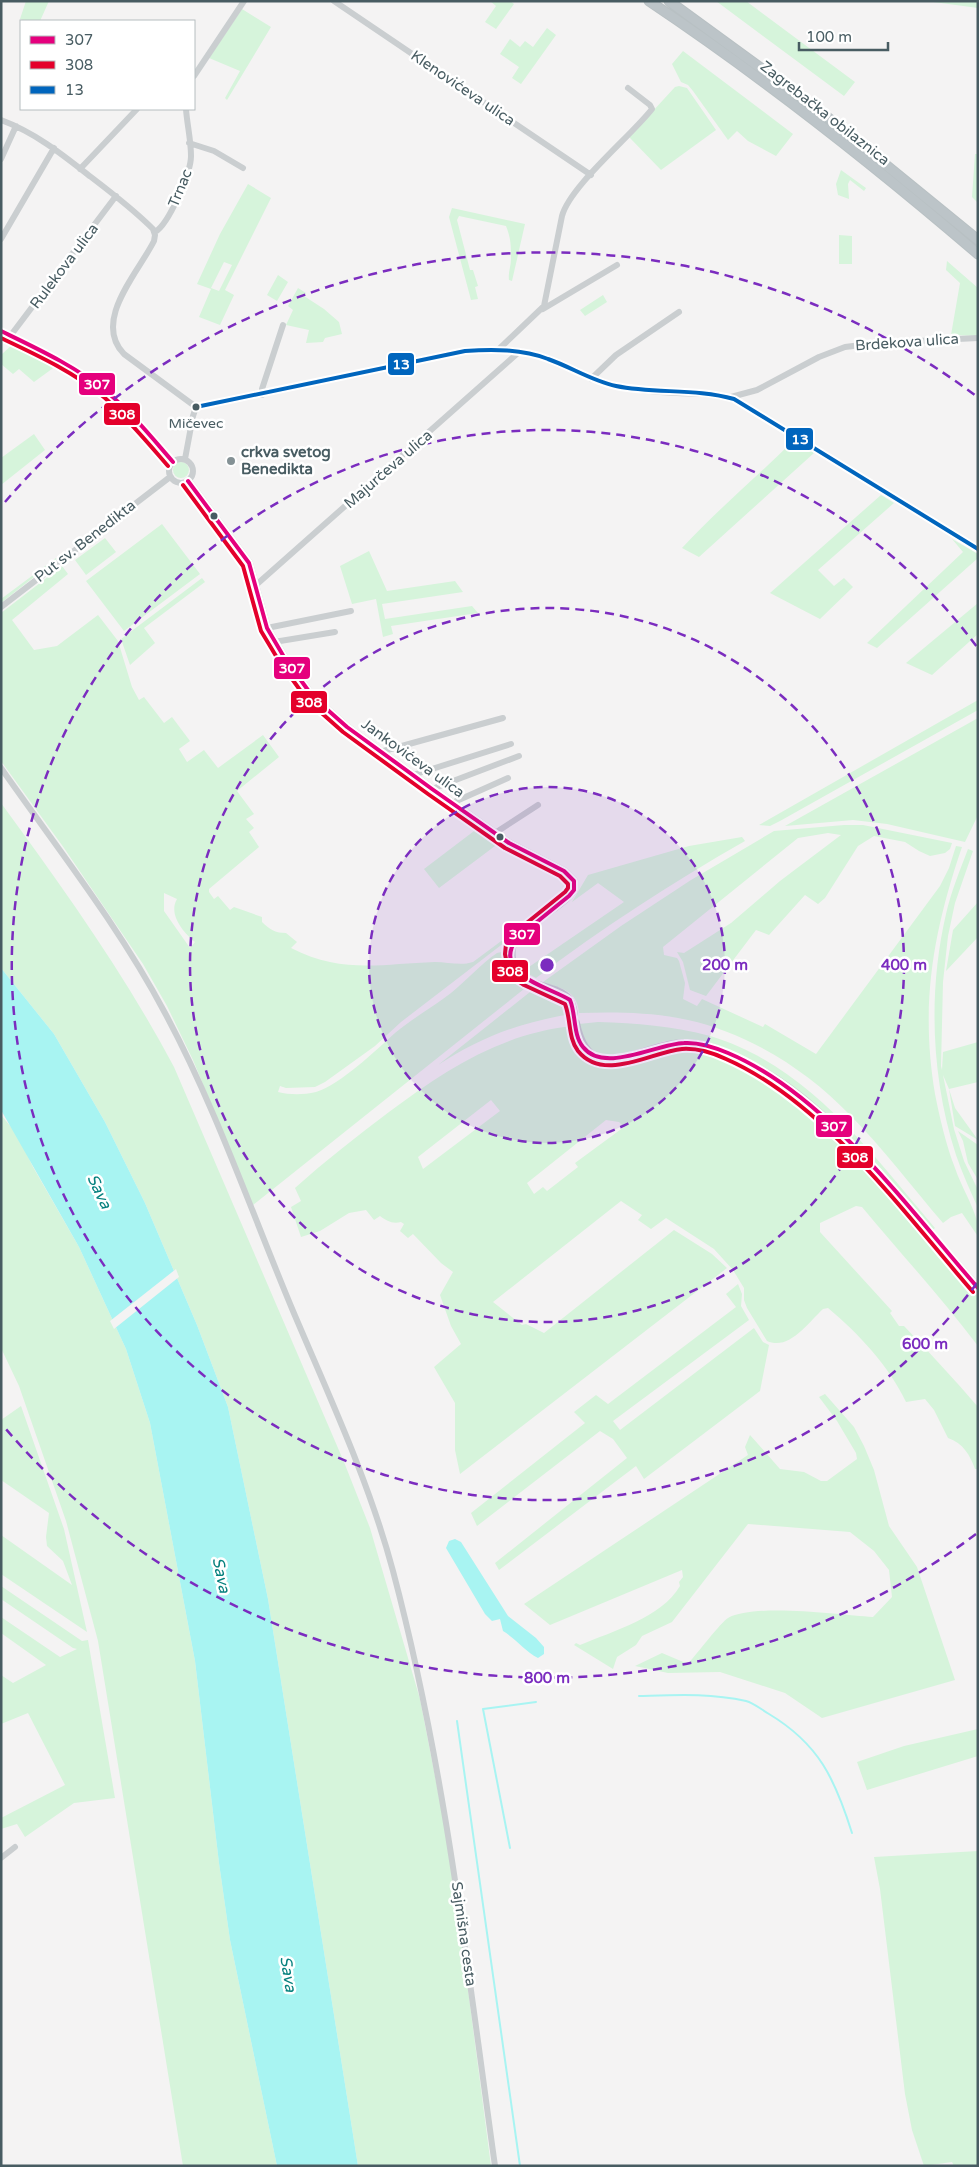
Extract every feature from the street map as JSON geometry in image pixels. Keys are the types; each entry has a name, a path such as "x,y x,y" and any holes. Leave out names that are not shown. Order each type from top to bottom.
{"highway":[{"name":"Zagrebačka obilaznica","path":"649,1 742,66 815,122 886,177 978,254"},
{"name":"Zagrebačka obilaznica","path":"669,1 821,112 978,240"}],"main road":[{"name":"Jankovićeva ulica","path":"188,481 250,564 267,628 274,642 313,697 347,727 432,789 527,853 564,871 572,879 575,886 569,896 520,935 512,944 511,955 514,967 529,981 566,997 572,1004 574,1014"},
{"path":"576,1023 579,1039 584,1048 591,1055 601,1059 618,1058 673,1044 692,1043 729,1054 787,1085 811,1104 846,1138 978,1288"}],"street":[{"path":"195,74 244,1"},
{"name":"Klenovićeva ulica","path":"334,1 591,174"},
{"path":"542,310 564,209 591,174 652,109 650,105 628,88"},
{"path":"80,169 136,110"},
{"name":"Trnac","path":"186,110 190,162 185,180 162,226 155,232 155,238 148,253 117,306 113,322 113,337 115,344 124,354 196,407"},
{"path":"1,120 16,126 54,148 116,196 155,232"},
{"path":"1,159 16,126"},
{"path":"190,143 214,152 243,168"},
{"path":"1,239 54,148"},
{"name":"Rulekova ulica","path":"11,336 116,196"},
{"path":"499,349 542,310 617,265"},
{"path":"591,379 616,355 679,312"},
{"path":"262,395 262,389 283,325"},
{"path":"1,331 75,369 99,386 135,418 173,462"},
{"name":"Brdekova ulica","path":"728,397 757,390 819,357 845,347 877,343 978,338"},
{"path":"185,459 193,416 196,407 200,405 262,395 465,351 499,349 546,358 591,379 639,389 728,397 758,412 978,549"},
{"name":"Majurčeva ulica","path":"256,585 519,352"},
{"path":"179,459 185,459 193,468 192,476 188,481 178,483 170,477 169,467 179,459"},
{"name":"Put sv. Benedikta","path":"1,607 170,477"},
{"path":"267,628 351,611"},
{"path":"274,642 335,632"},
{"path":"380,752 503,718"},
{"path":"413,775 511,744"},
{"path":"432,789 519,756"},
{"name":"Sajmišna cesta","path":"1,768 132,955 166,1013 191,1064 362,1478 393,1570 425,1703 454,1860 495,2166"},
{"path":"452,803 508,778"},
{"path":"496,833 538,805"},
{"path":"1,1858 15,1847"}],"green space":[{"path":"26,1 49,1 40,20 20,19"},
{"path":"490,1 510,1 514,4 496,29 485,22 496,6"},
{"path":"716,1 746,1 855,82 844,96"},
{"path":"926,1 978,1 978,8"},
{"path":"242,9 271,27 227,100 225,98 240,71 209,58"},
{"path":"547,28 556,35 521,84 512,78 519,67 500,54 510,39 520,47 525,41 533,47"},
{"path":"683,51 793,134 776,156 748,141 737,131 728,140 693,91 688,85 681,82 672,64"},
{"path":"675,87 687,88 716,130 661,170 629,137"},
{"path":"975,154 978,154 978,203 972,197"},
{"path":"841,170 866,188 864,191 850,180 848,184 849,199 838,195 836,184"},
{"path":"248,184 271,198 225,290 234,295 220,325 199,317 211,289 197,284 220,234","holes":["224,262 232,265 219,291 211,288"]},
{"path":"452,208 525,224 512,281 509,280 511,246 506,226 459,216 457,220 470,270 473,270 478,286 475,287 478,299 471,300 449,217"},
{"path":"839,235 852,236 852,264 839,264"},
{"path":"947,261 978,288 978,336 951,335 960,283 946,270"},
{"path":"278,275 288,282 277,301 267,295"},
{"path":"298,288 306,293 304,296 339,322 342,334 325,338 323,342 306,343 309,330 286,325 293,310 288,306"},
{"path":"603,295 607,302 585,316 580,310"},
{"path":"14,343 56,366 34,382 19,369 13,374 1,364 1,355"},
{"path":"34,434 45,450 1,485 1,458"},
{"path":"794,440 814,453 699,557 682,548 709,520"},
{"path":"178,462 184,462 189,467 187,476 178,478 173,473 173,467"},
{"path":"881,495 894,503 818,570 834,586 844,578 853,587 820,619 770,593"},
{"path":"162,524 200,574 124,631 86,581"},
{"path":"105,538 116,552 86,575 75,560"},
{"path":"952,539 978,554 978,558 877,648 867,643 963,552"},
{"path":"369,551 387,591 455,581 463,592 382,604 385,619 472,606 478,613 391,626 393,634 383,637 376,599 352,604 340,566"},
{"path":"57,559 1,603 1,599"},
{"path":"62,566 68,574 12,620 34,650 57,646 98,615 118,641 132,687 139,700 144,697 164,723 172,717 190,741 179,749 187,762 204,750 218,768 263,735 279,757 237,791 254,814 246,819 254,828 249,832 259,847 209,889 209,892 214,899 218,896 230,910 234,907 262,917 262,922 270,929 286,933 297,942 291,948 327,961 362,966 435,962 468,963 473,962 547,907 548,909 401,1022 375,1046 325,1082 315,1087 286,1088 280,1086 278,1092 292,1094 311,1093 336,1082 395,1033 451,993 497,953 506,951 513,971 529,985 253,1205 193,1060 167,1006 143,964 64,848 1,761 1,613","holes":["164,893 177,899 174,911 178,922 195,942 190,948 164,911"]},
{"path":"202,578 205,582 144,628 155,643 130,665 121,639"},
{"path":"978,603 978,634 932,675 906,663"},
{"path":"978,700 978,710 780,821 770,826 759,825"},
{"path":"978,718 978,815 965,842 887,824 853,820 785,826"},
{"path":"1,803 70,899 114,965 174,1067 344,1462 370,1528 420,1699 451,1859 491,2166 358,2166 268,1599 228,1407 197,1325 145,1203 105,1122 54,1034 1,968"},
{"path":"863,825 952,843 950,849 945,853 930,856 905,842 874,836 858,846 825,898 818,904 805,895 769,935 756,930 706,996 690,990 683,962 677,952 684,953 731,923 780,881 841,835 828,833 798,838 663,947 664,955 677,958 679,961 685,983 683,999 697,1006 702,999 763,1027 765,1024 816,1054 940,886 949,868 956,846 962,847 943,909 937,939 929,999 929,1030 935,1094 941,1122 960,1181 978,1223 977,1235 962,1213 951,1217 943,1223 886,1154 849,1114 815,1083 775,1055 733,1034 688,1020 634,1013 579,1013 578,1005 572,995 543,982 621,926 691,880 774,831"},
{"path":"478,828 499,843 439,888 424,869"},
{"path":"742,837 745,841 638,906 536,978 523,971 624,902 598,883 572,902 588,875 689,846"},
{"path":"968,849 973,851 955,903 948,936 943,982 941,1066 942,1070 943,1052 978,1042 978,1082 949,1089 943,1075 954,1129 964,1161 978,1190 978,1208 958,1162 948,1126 941,1096 935,1035 936,974 940,944 950,898"},
{"path":"978,902 978,937 946,971 953,930"},
{"path":"535,988 562,1000 569,1009 570,1014 501,1032 470,1046 438,1065"},
{"path":"598,1022 654,1026 710,1036 745,1050 778,1068 808,1090 836,1115 862,1142 935,1228 931,1231 821,1109 775,1074 690,1040 665,1041 619,1055 599,1054 587,1046 579,1024"},
{"path":"573,1026 577,1044 583,1055 592,1062 605,1065 676,1047 694,1047 718,1054 750,1068 797,1098 857,1155 978,1296 978,1346 862,1207 856,1206 820,1223 820,1232 892,1311 890,1313 899,1326 904,1326 978,1407 978,1469 975,1469 962,1446 948,1438 934,1410 925,1399 906,1402 882,1363 851,1329 828,1308 823,1309 798,1334 790,1339 775,1343 767,1341 747,1308 744,1300 744,1288 733,1270 714,1249 666,1218 651,1229 638,1220 642,1215 621,1201 493,1302 522,1325 526,1324 544,1333 674,1230 712,1254 727,1268 460,1474 455,1450 455,1403 434,1367 461,1344 451,1326 440,1295 453,1272 441,1263 413,1234 408,1238 400,1231 404,1224 401,1222 390,1222 380,1216 374,1220 366,1210 349,1213 320,1231 301,1237 291,1207 301,1201 295,1188 341,1149 431,1082 453,1068 498,1045 522,1036","holes":["491,1100 500,1111 423,1169 418,1157","606,1120 619,1122 624,1127 575,1163 578,1167 547,1191 543,1187 534,1194 527,1183"]},
{"path":"949,1089 955,1108 978,1140 955,1126"},
{"path":"1,1115 17,1134 33,1167 79,1247 126,1349 150,1423 195,1661 230,1940 277,2166 183,2166 98,1641 66,1521 19,1386 1,1348"},
{"path":"958,1131 978,1145 978,1180 968,1163 963,1141"},
{"path":"738,1284 742,1294 741,1306 749,1320 613,1421 620,1430 754,1328 763,1342 769,1345 760,1391 644,1479 636,1466 499,1570 495,1563 627,1458 613,1439 600,1431 477,1526 471,1513 585,1423 574,1412 596,1395 608,1404 736,1307 726,1294"},
{"path":"825,1394 854,1427 864,1446 874,1470 889,1526 917,1567 955,1680 822,1718 785,1693 720,1672 668,1673 635,1666 662,1653 688,1664 728,1618 741,1614 757,1611 798,1611 873,1617 892,1597 889,1570 874,1551 850,1532 748,1524 672,1622 642,1636 636,1645 617,1657 613,1669 574,1645 576,1643 580,1645 621,1629 661,1607 680,1586 679,1582 683,1577 682,1570 550,1625 524,1604 748,1455 745,1447 750,1435 780,1469 804,1472 821,1481 827,1481 857,1459 856,1453 837,1421 819,1397"},
{"path":"21,1406 64,1529 87,1632 1,1574 1,1535 72,1585 63,1561 47,1546 46,1537 49,1513 1,1480 1,1420"},
{"path":"1,1586 82,1641 88,1640 115,1798 74,1803 25,1837 17,1824 1,1829 1,1818 65,1785 28,1713 1,1724 1,1675 13,1683 46,1665 1,1633 1,1617 60,1657 77,1649 1,1599"},
{"path":"978,1729 978,1756 867,1790 857,1762 904,1746"},
{"path":"978,1851 978,2166 954,2166 952,2162 924,2166 912,2130 905,2094 880,1889 874,1857"}],"water":[{"name":"Sava","path":"1,968 54,1034 105,1122 145,1203 197,1325 228,1407 268,1599 358,2166 277,2166 230,1940 195,1661 150,1423 126,1349 79,1247 1,1110"},
{"path":"455,1539 461,1542 508,1616 536,1638 544,1647 544,1654 538,1658 533,1655 503,1631 500,1619 492,1621 485,1614 446,1548 449,1541"}],"pier":[{"path":"176,1269 179,1277 114,1329 110,1321"}],"waterway":[{"path":"639,1696 693,1695 733,1698 752,1703 786,1726 813,1751 823,1765 839,1796 852,1833"},
{"path":"510,1848 483,1709 536,1702"},
{"path":"457,1721 520,2166"}],"transit line":[{"name":"307","path":"1,331 56,358 107,392 142,426 173,462"},
{"name":"308","path":"1,338 55,365 81,380 105,398 138,431 168,466"},
{"name":"13","path":"196,407 465,351 497,350 528,353 557,362 598,381 616,386 646,390 705,393 734,399 978,549"},
{"name":"307","path":"188,481 249,563 267,628 284,657 313,697 347,727 432,789 509,843 564,871 574,881 574,890 569,896 517,938 511,951 511,961 526,978 570,1000 576,1031 583,1047 592,1055 604,1058 617,1058 672,1045 695,1043 728,1053 764,1072 799,1096 864,1156 978,1288"},
{"name":"308","path":"183,485 243,566 261,631 279,661 308,701 343,732 428,794 505,848 560,876 568,884 565,892 513,934 506,944 505,954 508,969 515,979 565,1004 571,1034 578,1051 589,1060 601,1065 614,1065 670,1051 693,1049 721,1057 762,1078 796,1102 860,1162 973,1292"}],"place":[{"name":"Mičevec","path":"196,407"},
{"name":"crkva svetog Benedikta","path":"231,461"}]}
